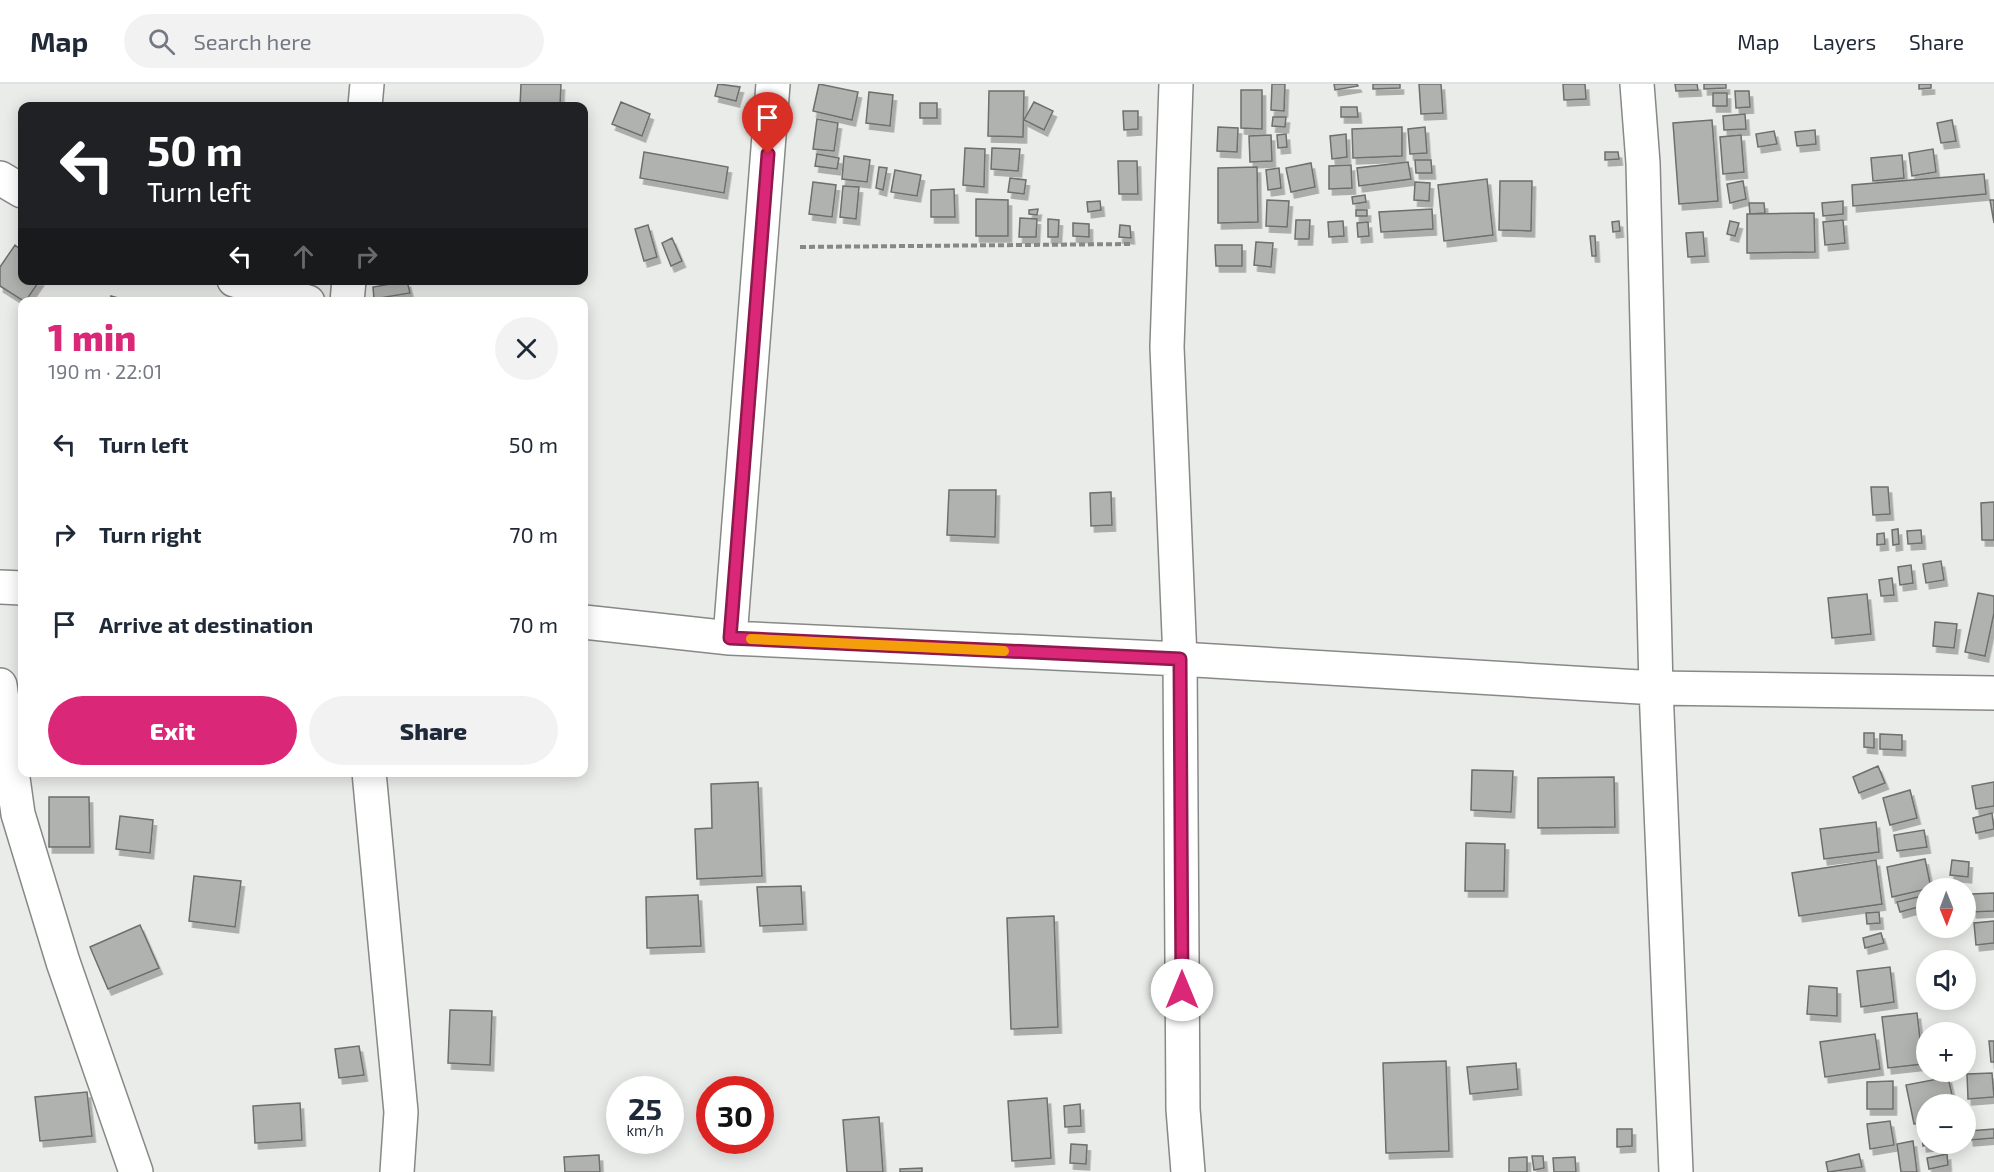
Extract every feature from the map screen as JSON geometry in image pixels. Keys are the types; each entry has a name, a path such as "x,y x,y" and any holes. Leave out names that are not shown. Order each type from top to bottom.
{"street":[{"path":"365,102 367,84"},
{"path":"730,638 773,84"},
{"path":"1176,84 1167,347 1180,659 1183,1109 1188,1172"},
{"path":"1637,84 1643,163 1656,688 1676,1172"},
{"path":"0,178 18,189"},
{"path":"251,285 291,297"},
{"path":"0,587 18,588"},
{"path":"588,622 730,638 1180,659 1656,688 1994,693"},
{"path":"0,685 18,814 63,962 136,1172"},
{"path":"369,777 401,1112 397,1172"}],"path":[{"path":"761,248 1170,244"}],"building":[{"path":"521,84 561,84 560,102 520,102"},
{"path":"718,84 740,87 736,101 715,96"},
{"path":"819,84 858,92 852,120 813,111"},
{"path":"1272,84 1285,84 1284,111 1271,110"},
{"path":"1334,84 1357,84 1358,86 1335,90"},
{"path":"1373,84 1400,84 1400,88 1373,89"},
{"path":"1419,84 1441,84 1443,113 1421,114"},
{"path":"1563,84 1585,84 1586,99 1564,100"},
{"path":"1675,84 1697,84 1698,90 1676,91"},
{"path":"1704,84 1726,84 1726,88 1704,89"},
{"path":"1919,84 1931,84 1931,88 1919,89"},
{"path":"1241,90 1262,90 1262,129 1241,128"},
{"path":"989,91 1024,91 1023,137 988,136"},
{"path":"1735,91 1749,91 1750,107 1736,108"},
{"path":"869,92 893,95 890,126 866,123"},
{"path":"1713,93 1727,93 1727,106 1713,106"},
{"path":"621,102 650,114 642,136 612,124"},
{"path":"1034,102 1053,111 1044,130 1024,120"},
{"path":"920,103 937,103 937,118 920,118"},
{"path":"1341,107 1357,107 1358,117 1341,117"},
{"path":"1123,111 1138,111 1138,129 1124,130"},
{"path":"1745,114 1746,129 1724,130 1723,116"},
{"path":"1273,117 1286,117 1285,127 1272,126"},
{"path":"817,119 838,123 834,151 813,149"},
{"path":"1712,120 1718,201 1679,204 1673,123"},
{"path":"1952,120 1956,141 1941,143 1937,123"},
{"path":"1218,127 1238,128 1237,152 1217,151"},
{"path":"1402,127 1402,156 1353,158 1352,129"},
{"path":"1425,127 1427,153 1410,154 1408,129"},
{"path":"1815,130 1816,144 1797,146 1795,132"},
{"path":"1774,131 1777,144 1758,147 1756,134"},
{"path":"1286,134 1287,147 1278,148 1277,135"},
{"path":"1346,134 1347,157 1332,159 1330,136"},
{"path":"1271,135 1272,161 1250,162 1249,136"},
{"path":"1741,135 1744,172 1723,174 1720,137"},
{"path":"965,148 985,149 984,187 963,185"},
{"path":"992,148 1020,149 1018,171 991,169"},
{"path":"1933,149 1936,172 1912,176 1909,153"},
{"path":"644,152 728,167 724,193 640,178"},
{"path":"1605,152 1618,152 1619,159 1605,160"},
{"path":"817,154 839,158 837,169 815,166"},
{"path":"1902,155 1904,178 1873,181 1871,158"},
{"path":"844,156 870,160 867,182 842,179"},
{"path":"1415,160 1431,160 1432,173 1416,173"},
{"path":"1118,161 1137,161 1138,194 1119,194"},
{"path":"1408,162 1411,179 1359,186 1357,168"},
{"path":"1311,163 1315,187 1291,192 1286,168"},
{"path":"1351,165 1352,188 1329,189 1329,166"},
{"path":"879,167 887,168 883,190 876,188"},
{"path":"1257,167 1258,222 1218,223 1218,168"},
{"path":"1279,168 1281,188 1268,190 1266,170"},
{"path":"895,170 921,175 917,196 891,192"},
{"path":"1984,174 1986,194 1853,206 1852,185"},
{"path":"1010,178 1026,180 1024,194 1008,192"},
{"path":"1487,179 1493,235 1444,241 1438,185"},
{"path":"1500,181 1532,181 1531,231 1499,230"},
{"path":"1743,181 1746,199 1730,203 1727,184"},
{"path":"813,182 836,185 832,217 809,214"},
{"path":"1415,182 1430,183 1429,201 1414,200"},
{"path":"843,186 859,187 856,219 840,217"},
{"path":"954,189 955,217 931,217 931,190"},
{"path":"1365,195 1366,202 1353,204 1352,197"},
{"path":"976,199 1008,200 1008,236 976,236"},
{"path":"1267,200 1289,201 1287,227 1266,226"},
{"path":"1990,200 1994,200 1994,223"},
{"path":"1100,201 1101,210 1088,212 1087,202"},
{"path":"1843,201 1843,214 1823,216 1822,203"},
{"path":"1749,203 1764,203 1765,213 1750,214"},
{"path":"1038,209 1037,215 1029,214 1029,210"},
{"path":"1432,209 1433,229 1381,232 1379,212"},
{"path":"1356,210 1367,210 1367,216 1356,216"},
{"path":"1814,213 1815,252 1747,253 1747,214"},
{"path":"1020,218 1037,219 1036,237 1019,237"},
{"path":"1048,219 1059,220 1058,237 1048,237"},
{"path":"1296,220 1310,220 1309,239 1295,239"},
{"path":"1843,220 1845,243 1825,245 1823,222"},
{"path":"1343,221 1344,236 1329,237 1328,222"},
{"path":"1619,221 1620,231 1613,232 1612,222"},
{"path":"1730,221 1739,223 1735,236 1727,234"},
{"path":"1368,222 1369,236 1358,237 1357,223"},
{"path":"1073,223 1089,224 1089,237 1073,236"},
{"path":"648,225 657,257 644,261 635,229"},
{"path":"1120,225 1130,226 1131,238 1119,237"},
{"path":"1703,232 1705,256 1688,257 1686,233"},
{"path":"1590,236 1595,236 1596,256 1592,256"},
{"path":"672,238 682,261 671,266 662,243"},
{"path":"1256,242 1273,243 1271,267 1254,265"},
{"path":"15,245 18,248 18,285 37,285 28,297 18,298 0,286 0,267"},
{"path":"1215,245 1242,245 1242,266 1216,266"},
{"path":"408,285 410,293 374,297 373,287"},
{"path":"1871,487 1888,487 1890,514 1873,515"},
{"path":"949,490 996,490 995,537 947,535"},
{"path":"1111,492 1112,525 1091,526 1090,493"},
{"path":"1994,502 1994,540 1982,540 1981,503"},
{"path":"1898,529 1899,544 1893,545 1892,530"},
{"path":"1921,530 1922,543 1908,544 1907,531"},
{"path":"1884,533 1885,544 1877,545 1877,534"},
{"path":"1941,561 1944,580 1926,583 1923,564"},
{"path":"1911,565 1913,583 1900,585 1898,567"},
{"path":"1892,578 1894,595 1881,596 1879,580"},
{"path":"1978,593 1994,596 1994,613 1985,656 1965,652"},
{"path":"1867,594 1871,634 1832,638 1828,598"},
{"path":"1935,622 1957,624 1954,648 1933,646"},
{"path":"1864,733 1874,733 1874,748 1864,747"},
{"path":"1880,734 1902,735 1902,750 1880,749"},
{"path":"1878,766 1885,783 1859,793 1853,777"},
{"path":"1472,770 1513,771 1511,812 1471,810"},
{"path":"1614,777 1615,827 1538,828 1538,778"},
{"path":"758,782 762,876 697,879 695,829 712,828 711,784"},
{"path":"1994,782 1994,806 1976,809 1972,786"},
{"path":"1910,790 1917,818 1890,825 1883,798"},
{"path":"49,797 89,797 90,847 49,847"},
{"path":"1992,813 1994,829 1976,833 1973,818"},
{"path":"120,816 153,820 150,853 116,849"},
{"path":"1876,822 1879,852 1824,859 1820,829"},
{"path":"1924,830 1927,847 1897,851 1894,835"},
{"path":"1466,843 1505,844 1504,891 1465,891"},
{"path":"1925,859 1929,878 1916,878 1916,891 1892,897 1887,867"},
{"path":"1876,860 1882,904 1799,916 1792,873"},
{"path":"1952,860 1969,862 1968,877 1950,875"},
{"path":"194,876 241,881 235,927 189,921"},
{"path":"801,886 803,924 760,926 757,887"},
{"path":"1994,893 1994,911 1976,912 1976,894"},
{"path":"698,895 701,946 647,948 646,897"},
{"path":"1916,897 1916,908 1900,912 1897,902"},
{"path":"1879,912 1880,923 1867,924 1866,913"},
{"path":"1054,916 1058,1027 1011,1029 1007,918"},
{"path":"1994,921 1994,943 1976,945 1976,923"},
{"path":"140,925 159,968 108,989 90,947"},
{"path":"1881,933 1884,943 1865,948 1863,938"},
{"path":"1890,967 1894,1002 1861,1007 1857,971"},
{"path":"1809,986 1837,988 1837,1016 1807,1014"},
{"path":"450,1010 492,1011 490,1065 448,1063"},
{"path":"1917,1013 1916,1065 1888,1068 1882,1017"},
{"path":"1875,1034 1880,1069 1825,1077 1820,1042"},
{"path":"1989,1041 1994,1041 1994,1062 1991,1062"},
{"path":"359,1046 364,1075 339,1078 335,1049"},
{"path":"1446,1061 1449,1151 1386,1153 1383,1063"},
{"path":"1516,1063 1518,1089 1470,1094 1467,1067"},
{"path":"1992,1073 1994,1097 1976,1098 1976,1094 1968,1094 1967,1082 1976,1082 1976,1074"},
{"path":"1893,1081 1893,1109 1867,1109 1867,1082"},
{"path":"1922,1082 1949,1082 1952,1094 1916,1094 1916,1124 1914,1124 1906,1085"},
{"path":"87,1092 92,1136 40,1141 35,1097"},
{"path":"1047,1098 1051,1158 1012,1161 1008,1101"},
{"path":"300,1103 302,1140 255,1143 253,1106"},
{"path":"1080,1104 1081,1126 1065,1127 1064,1106"},
{"path":"879,1117 883,1172 847,1172 843,1120"},
{"path":"1890,1121 1894,1145 1870,1149 1867,1124"},
{"path":"1617,1129 1632,1129 1632,1146 1617,1147"},
{"path":"1994,1129 1994,1138 1976,1140 1976,1130"},
{"path":"1913,1141 1917,1172 1901,1172 1897,1144"},
{"path":"1071,1144 1087,1145 1086,1164 1070,1163"},
{"path":"1859,1154 1862,1167 1828,1172 1826,1162"},
{"path":"1947,1154 1948,1165 1929,1169 1927,1158"},
{"path":"599,1155 600,1172 565,1172 564,1157"},
{"path":"1532,1156 1543,1156 1544,1168 1534,1170"},
{"path":"1527,1157 1527,1172 1509,1172 1509,1158"},
{"path":"1575,1157 1576,1172 1554,1172 1553,1158"},
{"path":"922,1168 922,1172 900,1172 900,1169"}],"slow traffic":[{"path":"751,639 1004,651"}],"route":[{"path":"768,154 730,638 1180,659 1182,990"}]}
